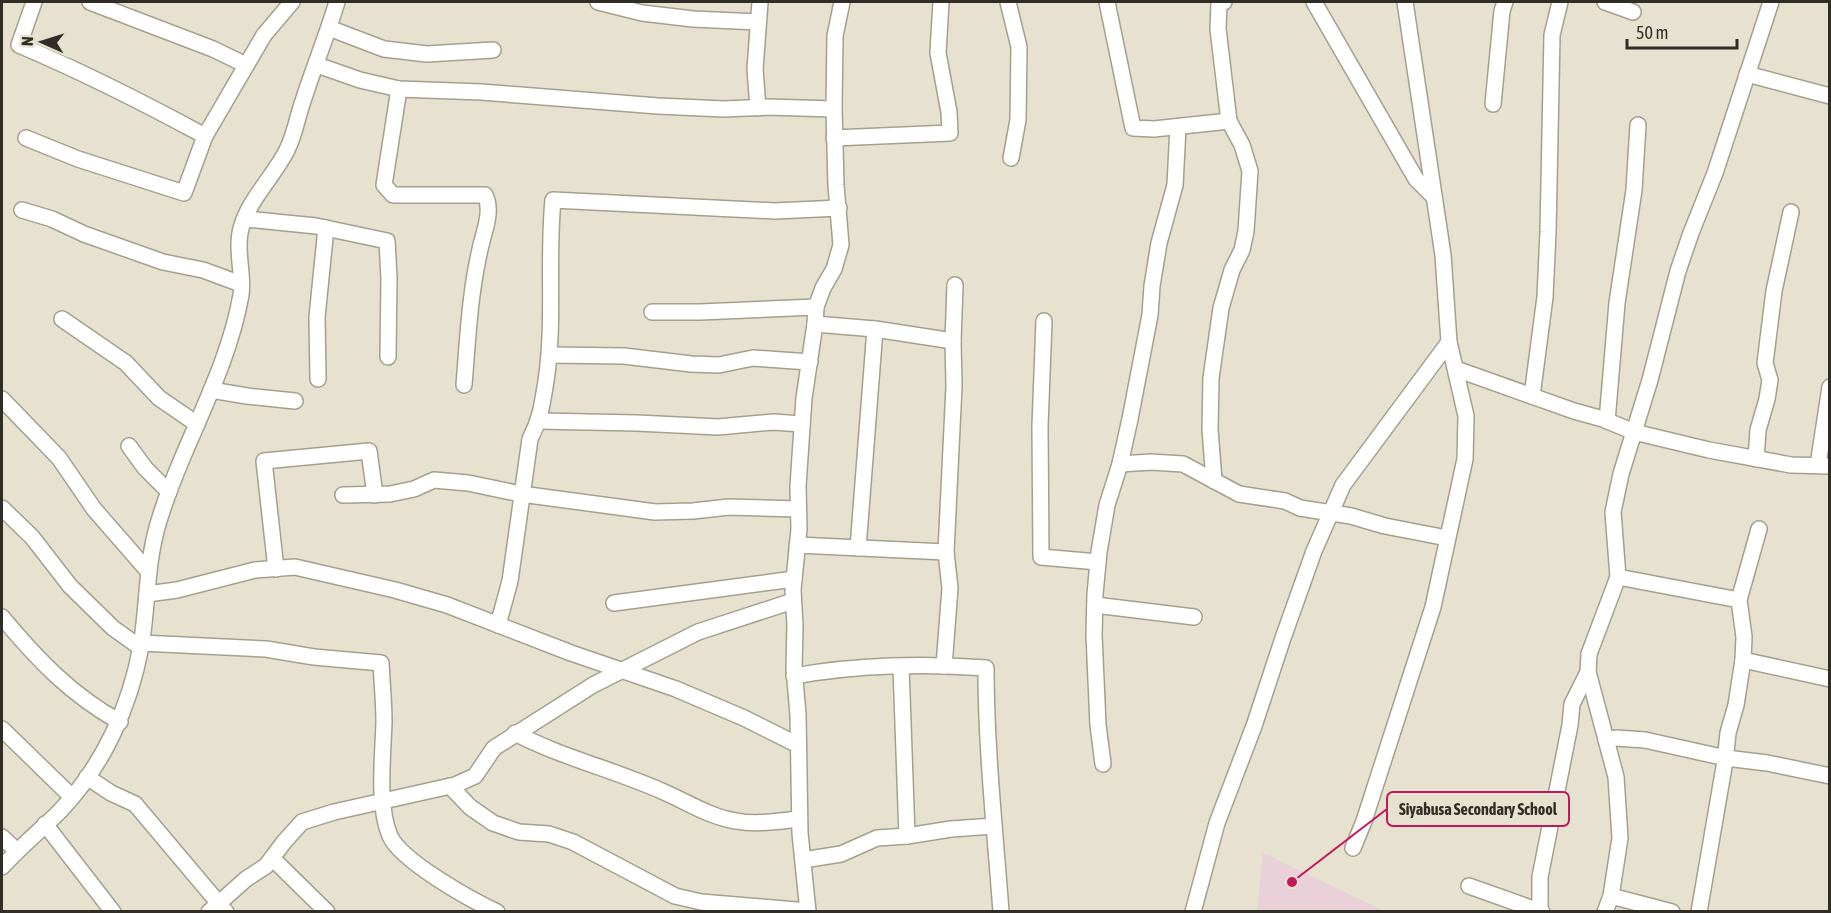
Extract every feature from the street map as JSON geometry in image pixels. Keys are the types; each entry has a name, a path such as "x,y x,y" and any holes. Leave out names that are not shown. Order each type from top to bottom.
{"street":[{"path":"34,2 19,45 151,107 205,136"},
{"path":"90,2 213,49 246,65"},
{"path":"26,138 78,159 184,193 205,136 264,35 292,2"},
{"path":"2,867 72,797 103,754 120,722 141,646 148,571 157,527 211,390 241,294 240,234 250,207 286,152 337,2"},
{"path":"598,2 642,13 693,19 758,22"},
{"path":"758,108 755,69 760,2"},
{"path":"450,786 470,807 493,823 519,832 549,834 573,842 675,896 701,902 808,911 800,819 798,715 794,676 794,579 804,398 816,307 823,288 834,269 841,245 834,108 835,36 843,2"},
{"path":"834,138 950,133 949,112 938,53 941,2"},
{"path":"1008,2 1019,46 1018,120 1011,158"},
{"path":"1107,2 1133,128 1154,129 1229,121"},
{"path":"1214,481 1210,429 1211,378 1221,308 1232,270 1242,250 1246,231 1250,171 1242,145 1229,121 1218,29 1219,3 1224,2"},
{"path":"1314,2 1416,179 1434,197"},
{"path":"1353,848 1364,821 1433,607 1465,459 1466,416 1449,342 1443,255 1405,2"},
{"path":"1493,104 1502,11 1505,2"},
{"path":"1532,396 1545,297 1552,35 1560,2"},
{"path":"1605,2 1633,12"},
{"path":"1605,912 1611,896 1620,838 1616,777 1588,672 1589,654 1618,577 1613,512 1621,474 1650,380 1678,271 1715,173 1771,2"},
{"path":"329,28 384,49 427,54 493,50"},
{"path":"317,65 360,80 399,89 481,92 724,109 834,108"},
{"path":"1747,74 1830,96"},
{"path":"399,89 384,185 393,195 485,195 489,203 475,268 464,385"},
{"path":"1607,421 1617,303 1634,190 1638,125"},
{"path":"1103,764 1098,725 1095,605 1098,562 1107,505 1120,464 1150,315 1152,286 1160,243 1175,185 1178,127"},
{"path":"498,626 510,581 530,439 540,421 550,355 551,220 554,200 775,211 838,208"},
{"path":"22,210 52,219 84,234 163,262 203,270 241,284"},
{"path":"1756,459 1758,430 1770,380 1765,363 1774,291 1791,212"},
{"path":"246,219 326,228 387,241 388,357"},
{"path":"318,379 317,317 326,228"},
{"path":"944,666 950,588 945,552 954,386 955,285"},
{"path":"652,312 816,307"},
{"path":"62,319 126,363 159,398 197,424"},
{"path":"1044,321 1040,426 1041,557 1098,562"},
{"path":"815,324 874,329 953,341"},
{"path":"858,548 874,329"},
{"path":"1193,912 1217,823 1254,726 1310,562 1343,485 1449,342"},
{"path":"550,355 624,356 718,365 753,358 810,362"},
{"path":"1456,369 1634,432 1791,465 1824,465 1824,410 1830,387"},
{"path":"211,390 295,401"},
{"path":"2,399 59,458 94,509 148,571"},
{"path":"540,421 718,427 773,422 802,424"},
{"path":"129,446 144,468 169,492"},
{"path":"276,569 264,461 369,451 375,495"},
{"path":"1120,464 1151,462 1183,465 1239,494 1285,501 1300,508 1447,538"},
{"path":"343,495 375,495 414,489 434,480 468,483 521,494 655,512 729,507 798,509"},
{"path":"2,508 32,537 70,586 113,628 141,646 266,649 314,657 381,663 384,721 381,764 385,820 391,838 413,861 442,882 497,912"},
{"path":"1699,912 1726,758 1728,733 1736,705 1743,660 1744,637 1739,600 1759,529"},
{"path":"797,545 945,552"},
{"path":"147,594 177,590 255,570 295,567 395,590 447,605 498,626 676,689 735,713 798,746"},
{"path":"1618,577 1739,600"},
{"path":"615,603 794,579"},
{"path":"87,777 111,793 135,804 218,908 246,879 266,866 302,822 450,786 475,776 494,748 620,670 698,632 794,601"},
{"path":"1095,605 1194,617"},
{"path":"2,617 23,643 58,679 92,706 120,722"},
{"path":"1743,660 1830,679"},
{"path":"794,676 822,670 944,666 986,668 986,711 1001,912"},
{"path":"901,667 907,836"},
{"path":"1469,886 1541,911 1540,877 1570,725 1572,704 1588,672"},
{"path":"2,729 20,749 72,797"},
{"path":"515,733 541,747 619,774 706,812 735,821 765,822 800,819"},
{"path":"1606,740 1616,738 1645,740 1726,758 1767,763 1830,776"},
{"path":"45,825 113,912"},
{"path":"803,860 840,854 877,838 994,826"},
{"path":"2,837 17,851"},
{"path":"272,858 327,912"},
{"path":"1611,896 1672,912"}],"shaded area":[{"path":"1263,853 1384,911 1257,911"}],"place":[{"name":"Siyabusa Secondary School","path":"1292,882"}]}
